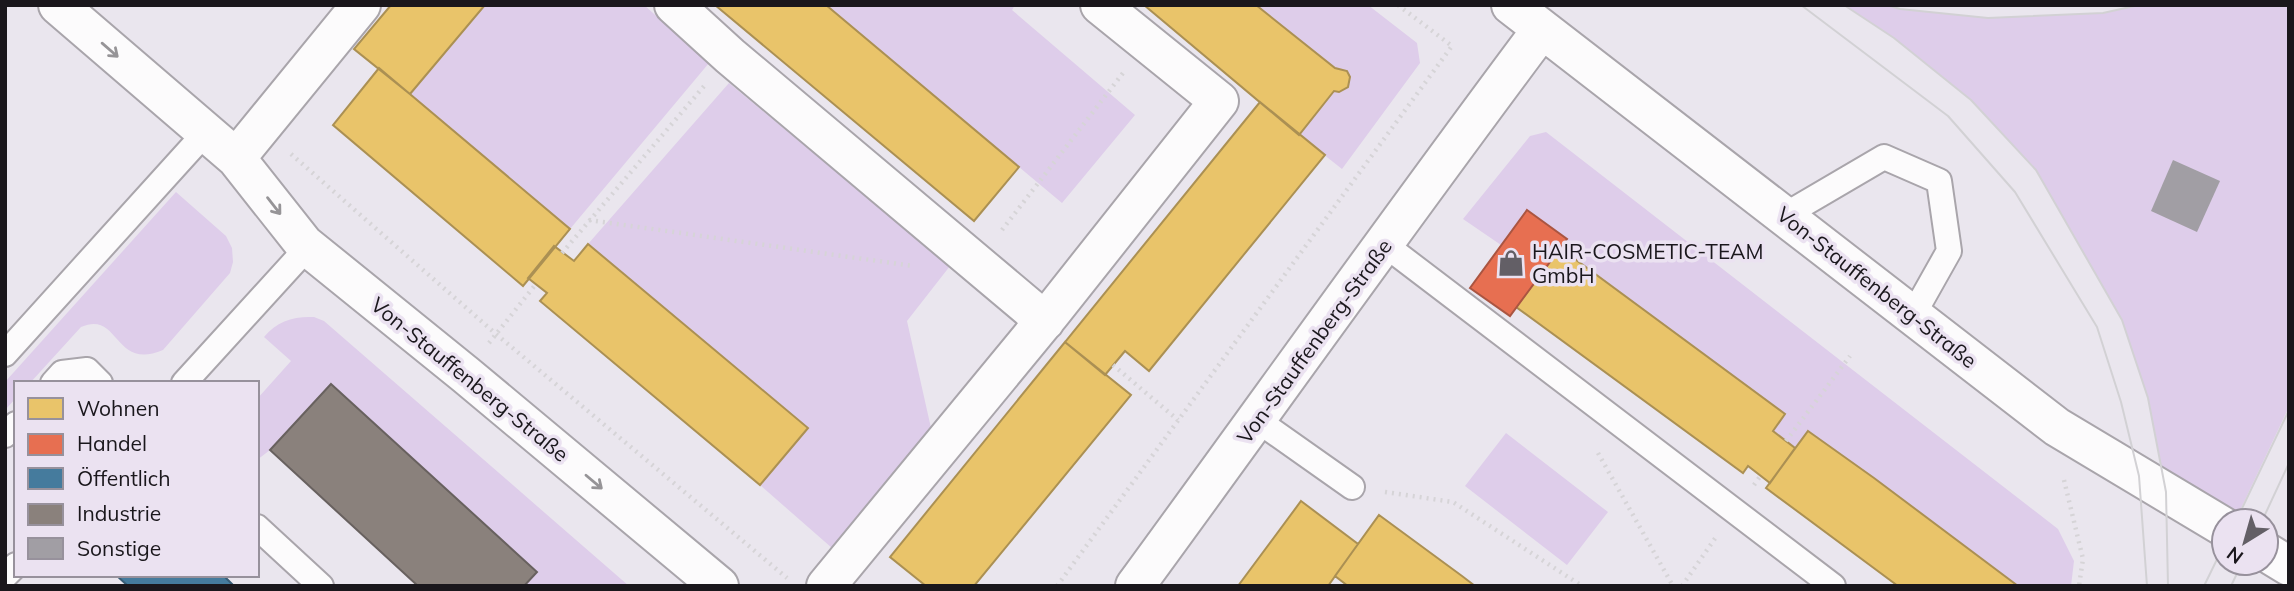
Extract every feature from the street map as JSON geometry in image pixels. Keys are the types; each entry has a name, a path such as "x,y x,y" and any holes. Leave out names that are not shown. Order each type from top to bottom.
{"street":[{"name":"Von-Stauffenberg-Straße","path":"58,5 236,158 308,247 719,586"},
{"path":"236,158 361,5"},
{"path":"674,5 730,56 1045,320"},
{"path":"826,586 1045,320 1219,101 1100,5"},
{"name":"Von-Stauffenberg-Straße","path":"1511,5 2057,427 2210,519"},
{"name":"Von-Stauffenberg-Straße","path":"1135,586 1432,175 1542,29"}],"lane":[{"path":"5,354 206,132"},
{"path":"1785,215 1884,157 1939,181 1949,251 1913,315"},
{"path":"1384,244 1833,586"},
{"path":"186,381 308,247"},
{"path":"55,381 62,373 87,370 98,381"},
{"path":"1257,419 1352,487"},
{"path":"259,529 321,586"}],"path":[{"path":"1057,586 1452,47 1398,5"},
{"path":"976,262 1147,42"},
{"path":"562,253 730,56"},
{"path":"261,128 496,334 796,586"},
{"path":"589,220 915,267"},
{"path":"466,375 536,284"},
{"path":"1786,441 1850,356"},
{"path":"1113,365 1178,421"},
{"path":"2057,427 2062,472 2083,559 2079,586"},
{"path":"1594,446 1674,586"},
{"path":"1352,487 1453,502 1582,586"},
{"path":"1682,586 1734,511"}],"shaded area":[{"path":"485,5 644,5 709,63 570,229 410,94"},
{"path":"826,5 1015,5 1012,10 1135,115 1062,203"},
{"path":"1257,5 1368,5 1417,43 1420,63 1342,169 1299,135 1334,91 1339,92 1348,87 1350,81 1347,72 1335,68"},
{"path":"1844,5 1887,5 1900,9 1988,18 2103,13 2139,5 2289,5 2289,407 2242,507 2210,507 2210,510 2166,492 2148,398 2122,320 2036,170 1971,100 1894,38"},
{"path":"729,83 950,266 907,321 931,428 832,548 760,485 808,428 588,244"},
{"path":"1546,132 2058,529 2074,561 2071,586 2018,586 1809,431 1795,448 1773,431 1785,414 1560,248 1566,238 1527,210 1501,245 1463,219 1530,136"},
{"path":"176,192 226,236 232,248 233,262 230,273 163,350 147,354 135,353 103,326 94,324 81,327 32,381 14,381 14,400 5,410 5,382"},
{"path":"300,317 314,317 324,321 629,586 524,586 536,571 331,384 259,458 259,397 291,361 264,337 274,327"},
{"path":"1506,433 1608,512 1567,565 1465,486"}],"building: Wohnen":[{"path":"391,5 485,5 410,94 354,49"},
{"path":"715,5 826,5 1019,167 974,221"},
{"path":"1144,5 1256,5 1335,68 1347,71 1350,77 1348,87 1339,92 1334,91 1299,135"},
{"path":"379,68 570,229 523,286 333,125"},
{"path":"1260,102 1325,155 1149,371 1125,351 1105,375 1065,342"},
{"path":"588,244 808,428 760,485 540,301 547,293 528,278 554,246 574,261"},
{"path":"1560,248 1785,414 1773,431 1795,448 1770,483 1748,466 1743,473 1516,307"},
{"path":"1065,342 1131,395 974,586 926,586 890,557"},
{"path":"1808,431 2018,586 1898,586 1766,488"},
{"path":"1301,501 1358,544 1328,586 1238,586"},
{"path":"1379,515 1475,586 1348,586 1335,576"}],"building: Handel":[{"path":"1527,210 1567,239 1510,316 1470,288"}],"building: Öffentlich":[{"path":"118,577 225,577 234,586 128,586"}],"building: Industrie":[{"path":"331,384 537,572 524,586 418,586 270,450"}],"building: Sonstige":[{"path":"2173,160 2220,181 2197,232 2151,211"}],"tram line":[{"path":"1801,5 1948,116 2015,192 2097,327 2121,402 2139,476 2147,586"},
{"path":"1844,5 1894,38 1971,100 2036,170 2122,320 2148,398 2166,492 2168,586"},
{"path":"1887,5 1900,9 1988,18 2103,13 2139,5"},
{"path":"2243,507 2289,410"},
{"path":"2269,507 2289,463"},
{"path":"2204,586 2210,574"},
{"path":"2231,586 2235,577"}],"place":[{"name":"HAIR-COSMETIC-TEAM GmbH","path":"1511,263"}]}
